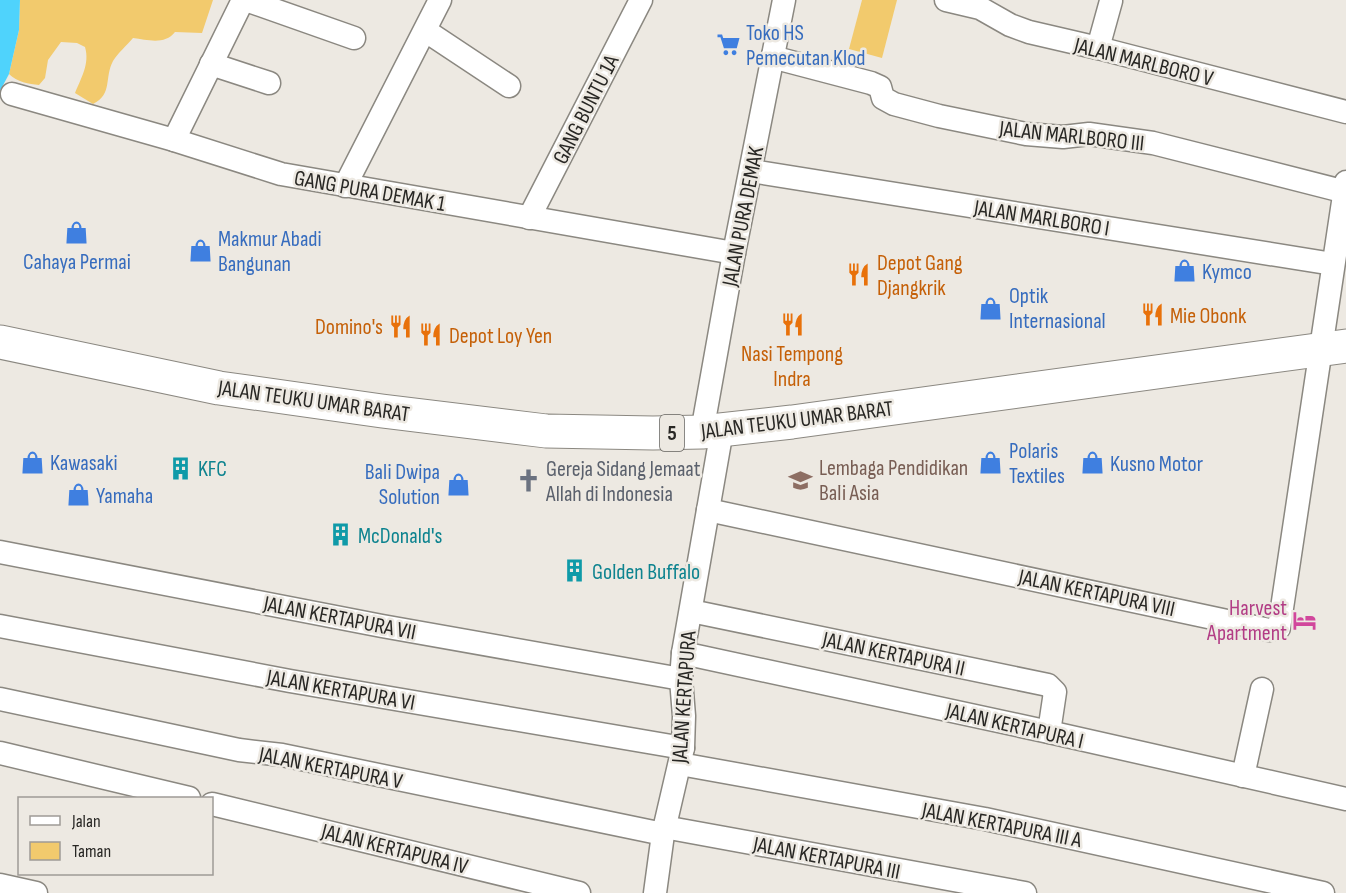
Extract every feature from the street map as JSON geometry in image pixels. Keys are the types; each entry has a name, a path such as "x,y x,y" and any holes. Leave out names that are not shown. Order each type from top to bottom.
{"highway":[{"name":"JALAN TEUKU UMAR BARAT","path":"0,342 219,388 382,411 546,431 653,433 712,431 1333,347"}],"street":[{"path":"174,140 244,0 354,38"},
{"path":"345,186 440,0"},
{"name":"GANG BUNTU 1A","path":"529,218 641,0"},
{"name":"JALAN PURA DEMAK","path":"712,431 734,254 784,0"},
{"name":"JALAN MARLBORO V","path":"946,0 972,3 1018,29 1346,112"},
{"path":"1098,48 1110,0"},
{"path":"426,31 509,86"},
{"name":"JALAN MARLBORO III","path":"772,57 871,83 880,87 884,99 894,104 939,116 1034,135 1063,137 1089,134 1152,143 1345,189"},
{"path":"211,64 269,83"},
{"name":"GANG PURA DEMAK 1","path":"12,94 174,140 281,174 734,254"},
{"name":"JALAN MARLBORO I","path":"752,171 1333,264"},
{"path":"1333,347 1333,264 1345,189"},
{"name":"JALAN KERTAPURA VIII","path":"708,510 1276,629 1281,625 1333,347"},
{"name":"JALAN KERTAPURA","path":"655,893 663,831 681,756 684,716 681,680 683,653 708,510 712,431"},
{"name":"JALAN KERTAPURA VII","path":"0,552 382,626 681,680"},
{"name":"JALAN KERTAPURA II","path":"691,611 1048,685 1055,692 1049,732"},
{"name":"JALAN KERTAPURA VI","path":"0,626 681,756"},
{"name":"JALAN KERTAPURA I","path":"683,653 1346,799"},
{"path":"1243,776 1262,689"},
{"name":"JALAN KERTAPURA V","path":"0,699 239,750 282,755 663,831"},
{"path":"0,753 185,797"},
{"name":"JALAN KERTAPURA III A","path":"681,756 994,820 1323,893"},
{"name":"JALAN KERTAPURA IV","path":"213,804 579,893"},
{"name":"JALAN KERTAPURA III","path":"663,831 1025,893"},
{"path":"0,885 36,893"}],"green space":[{"path":"20,0 213,0 202,33 175,32 166,39 156,41 133,38 113,61 106,90 93,104 75,93 86,59 85,47 77,43 61,42 48,60 45,78 39,85 19,81 9,74 19,30"},
{"path":"862,0 897,0 882,58 849,49"}],"water":[{"path":"0,0 20,0 19,30 9,74 0,91"}],"place":[{"name":"Toko HS Pemecutan Klod","path":"728,45"},
{"name":"Cahaya Permai","path":"77,232"},
{"name":"Makmur Abadi Bangunan","path":"200,251"},
{"name":"Kymco","path":"1184,271"},
{"name":"Depot Gang Djangkrik","path":"859,275"},
{"name":"Optik Internasional","path":"991,308"},
{"name":"Mie Obonk","path":"1152,315"},
{"name":"Nasi Tempong Indra","path":"792,324"},
{"name":"Domino's","path":"401,326"},
{"name":"Depot Loy Yen","path":"431,335"},
{"name":"Kawasaki","path":"32,462"},
{"name":"Polaris Textiles","path":"991,463"},
{"name":"Kusno Motor","path":"1092,463"},
{"name":"KFC","path":"180,468"},
{"name":"Lembaga Pendidikan Bali Asia","path":"801,480"},
{"name":"Gereja Sidang Jemaat Allah di Indonesia","path":"528,481"},
{"name":"Bali Dwipa Solution","path":"458,484"},
{"name":"Yamaha","path":"78,495"},
{"name":"McDonald's","path":"340,535"},
{"name":"Golden Buffalo","path":"574,571"},
{"name":"Harvest Apartment","path":"1305,620"}]}
